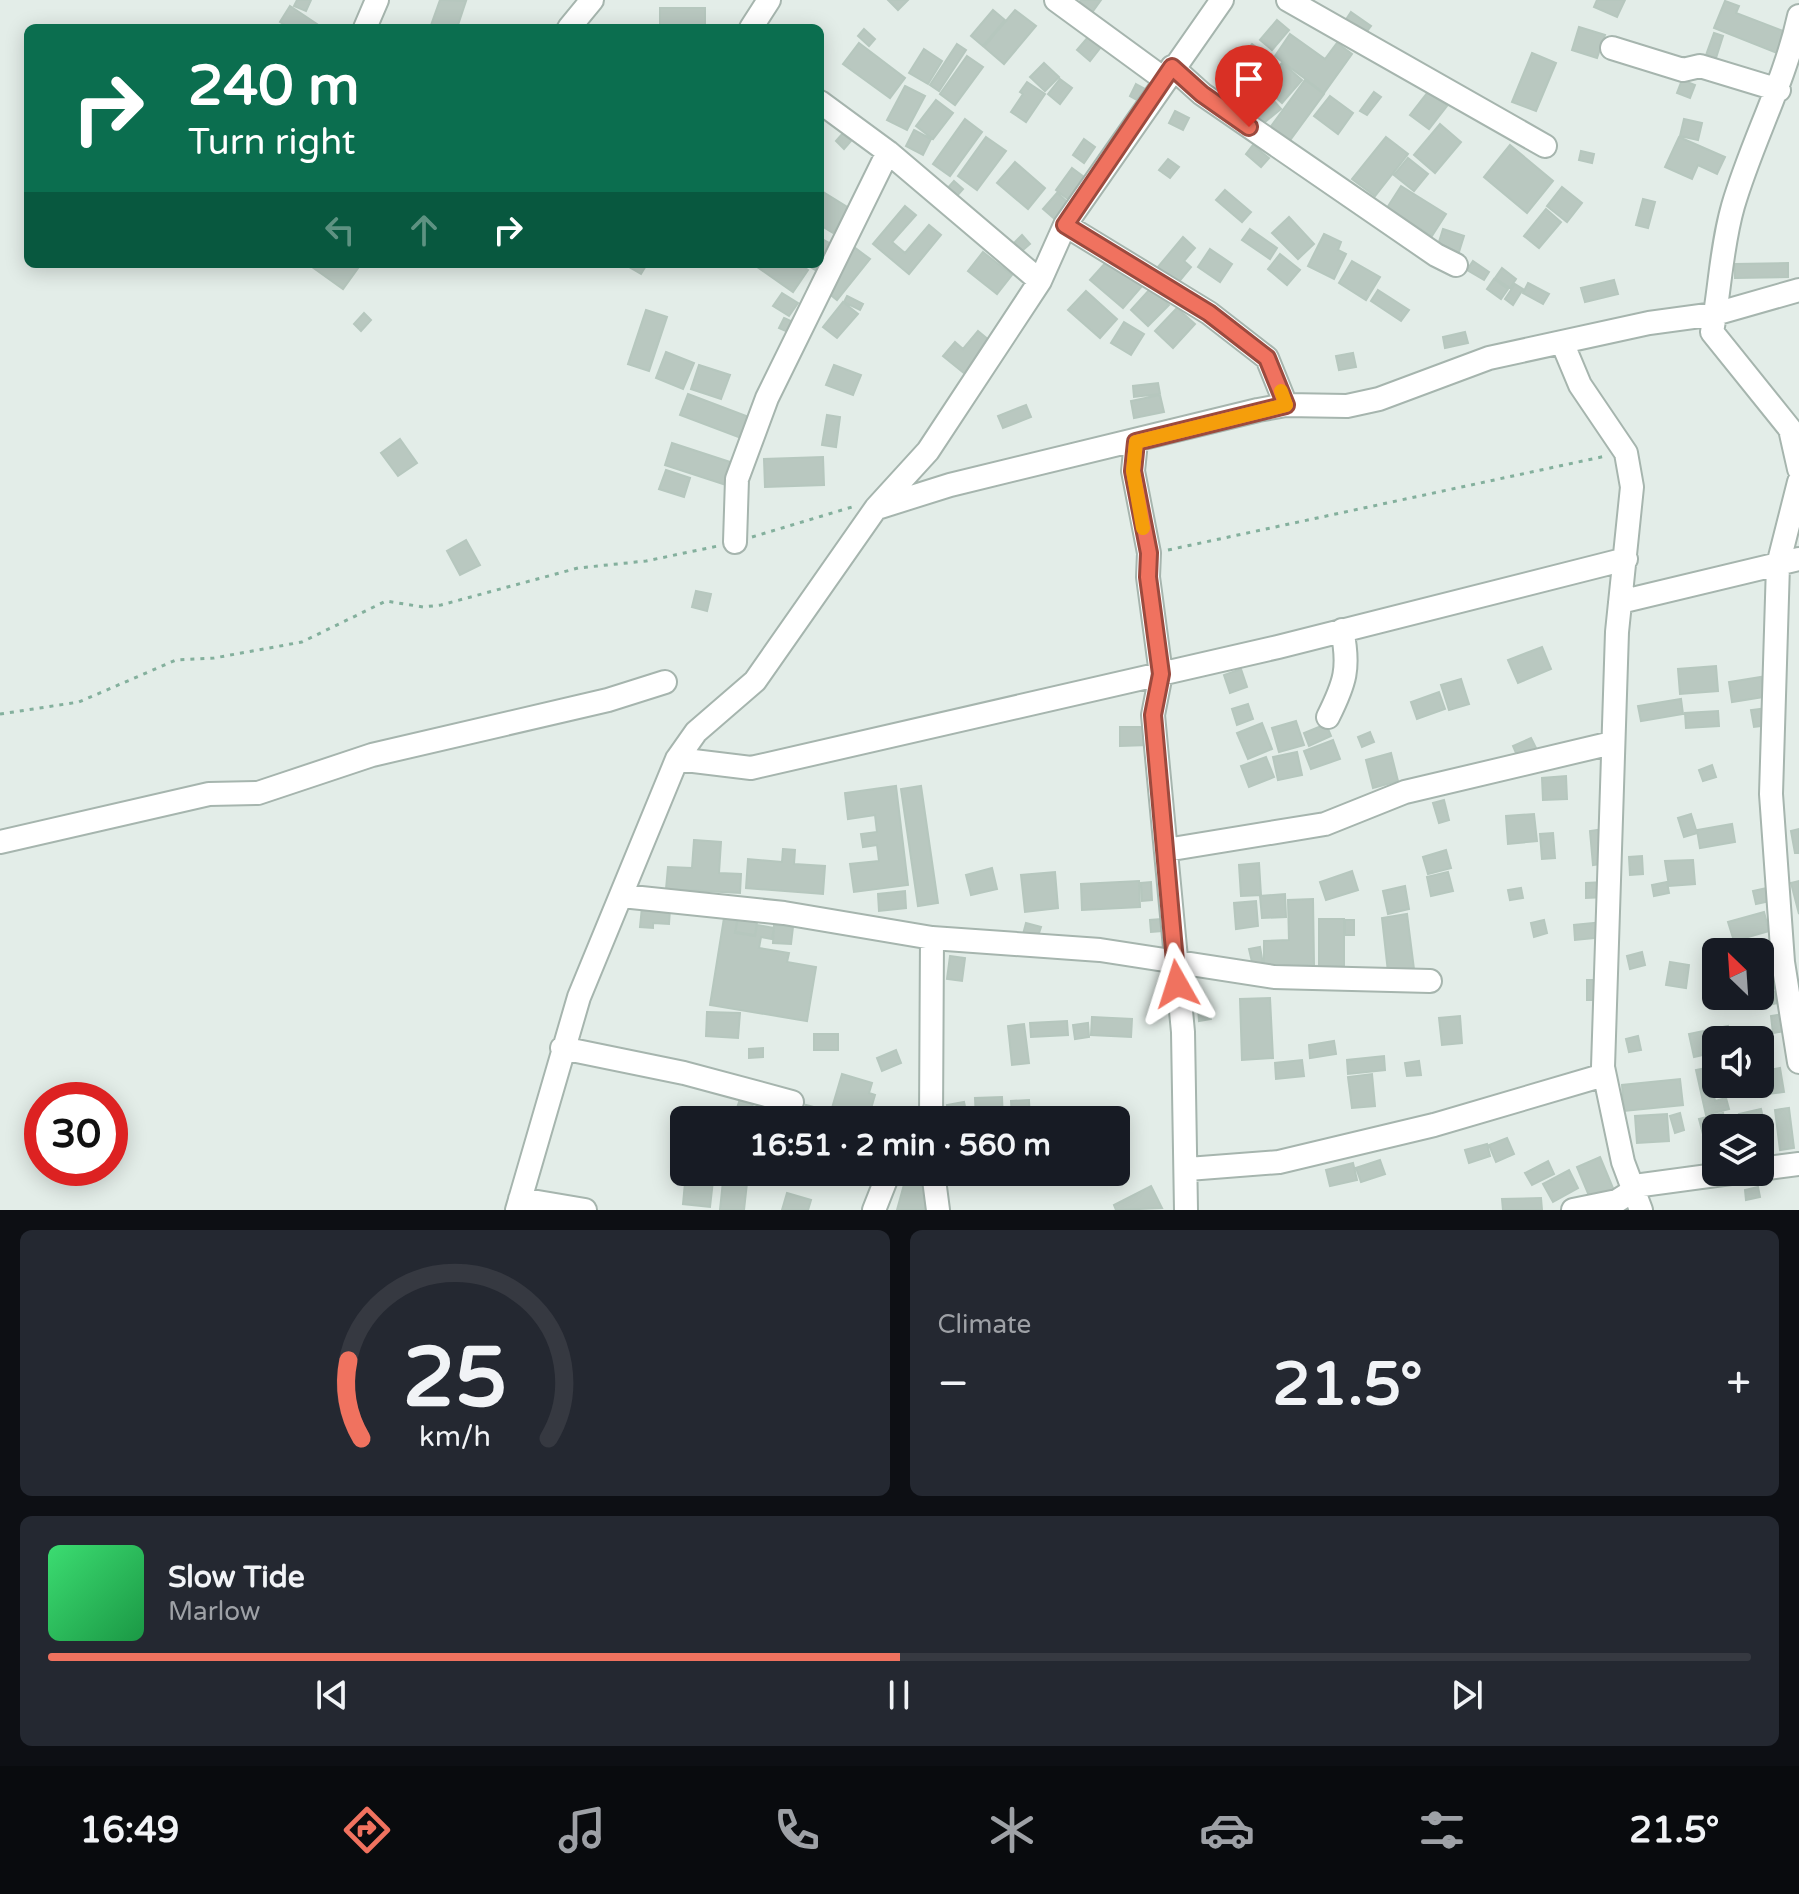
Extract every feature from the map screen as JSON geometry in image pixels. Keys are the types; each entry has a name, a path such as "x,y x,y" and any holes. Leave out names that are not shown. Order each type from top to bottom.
{"street":[{"path":"367,24 377,0"},
{"path":"572,24 592,0"},
{"path":"754,24 769,0"},
{"path":"1056,0 1214,103 1436,255 1456,265"},
{"path":"585,1210 518,1205 562,1048 677,759 696,732 755,681 876,508 928,451 1040,281 1065,225 1168,73 1222,0"},
{"path":"1288,0 1545,146"},
{"path":"1799,16 1779,90 1734,203 1719,262 1712,332 1790,429 1799,469"},
{"path":"1612,48 1683,70 1700,66 1779,90"},
{"path":"824,105 888,152 1040,281"},
{"path":"735,542 737,479 767,398 888,152"},
{"path":"1065,225 1209,313 1267,358 1286,405"},
{"path":"876,508 950,485 1286,405 1347,406 1379,399 1489,358 1649,323 1715,314 1799,290"},
{"path":"1562,342 1580,385 1626,453 1632,487 1620,602 1612,743 1604,1075 1623,1162 1639,1200"},
{"path":"1136,442 1133,471 1149,553 1148,577 1161,674 1153,715 1183,1032 1188,1169 1186,1210"},
{"path":"928,451 950,485"},
{"path":"1799,482 1789,562 1771,794 1783,962 1799,1062"},
{"path":"677,759 751,768 1161,674 1626,559"},
{"path":"1620,602 1789,562"},
{"path":"1328,717 1342,690 1348,661 1342,630"},
{"path":"0,842 209,794 258,793 372,755 608,700 665,682"},
{"path":"1166,850 1325,824 1405,792 1612,743"},
{"path":"622,896 784,913 932,938 1100,950 1274,977 1430,981"},
{"path":"931,1106 932,938"},
{"path":"562,1048 684,1073 792,1102"},
{"path":"1188,1169 1279,1162 1434,1125 1604,1075"},
{"path":"1774,1167 1799,1164"},
{"path":"1639,1200 1642,1185 1702,1177"},
{"path":"874,1210 883,1186"},
{"path":"935,1186 938,1210"},
{"path":"1573,1210 1639,1200"}],"path":[{"path":"1149,553 1626,453"},
{"path":"0,714 79,702 176,660 214,658 302,642 386,601 423,607 441,605 578,568 646,561 735,542 855,506 876,508"}],"building":[{"path":"297,0 311,0 306,11 294,6"},
{"path":"440,0 466,1 458,24 431,24"},
{"path":"888,0 908,0 898,10"},
{"path":"1081,0 1101,0 1091,14 1077,5"},
{"path":"1597,0 1625,0 1617,17 1594,7"},
{"path":"1725,1 1739,6 1736,13 1786,32 1777,53 1714,28"},
{"path":"290,6 317,24 283,24 280,22"},
{"path":"660,8 705,8 705,24 660,24"},
{"path":"993,10 1005,20 983,46 971,36"},
{"path":"1015,10 1036,26 1004,64 984,47"},
{"path":"1351,12 1371,26 1365,34 1345,21"},
{"path":"1277,20 1289,30 1272,50 1260,40"},
{"path":"1579,27 1605,35 1597,58 1572,50"},
{"path":"864,29 875,39 869,46 858,36"},
{"path":"1714,33 1723,36 1716,58 1706,55"},
{"path":"1290,34 1325,59 1337,43 1352,54 1324,93 1275,56"},
{"path":"1088,37 1101,47 1090,61 1077,50"},
{"path":"859,43 905,78 890,98 843,64"},
{"path":"957,44 966,50 939,91 930,85"},
{"path":"1252,44 1273,60 1239,101 1218,84"},
{"path":"924,49 942,61 928,84 909,73"},
{"path":"1532,53 1556,63 1536,111 1512,102"},
{"path":"967,56 983,67 955,105 940,94"},
{"path":"1044,63 1059,77 1045,91 1030,77"},
{"path":"1282,63 1302,80 1282,103 1262,85"},
{"path":"1060,79 1072,88 1060,104 1048,94"},
{"path":"1305,80 1324,94 1288,143 1269,129"},
{"path":"1682,80 1695,85 1690,98 1677,93"},
{"path":"1027,82 1045,94 1026,122 1011,112"},
{"path":"1136,84 1145,89 1139,101 1130,96"},
{"path":"905,86 925,96 907,130 887,120"},
{"path":"1266,92 1281,109 1260,126 1246,110"},
{"path":"1374,92 1381,97 1367,115 1360,111"},
{"path":"1428,92 1447,106 1429,129 1410,115"},
{"path":"1330,96 1353,113 1338,134 1314,116"},
{"path":"936,100 953,113 933,139 916,126"},
{"path":"1175,111 1189,118 1183,130 1169,123"},
{"path":"965,119 982,132 950,176 933,164"},
{"path":"1684,119 1702,123 1698,140 1680,136"},
{"path":"1440,124 1461,142 1435,173 1414,155"},
{"path":"914,130 931,139 923,155 906,146"},
{"path":"842,134 851,141 844,149 836,141"},
{"path":"986,137 1006,151 977,190 958,176"},
{"path":"1386,137 1408,154 1375,196 1352,179"},
{"path":"1679,137 1725,157 1717,174 1698,165 1692,179 1665,167"},
{"path":"1084,139 1095,147 1084,163 1073,155"},
{"path":"1253,145 1269,158 1261,167 1246,154"},
{"path":"1510,145 1553,181 1527,213 1484,177"},
{"path":"1581,151 1594,154 1592,163 1579,160"},
{"path":"1408,158 1428,174 1414,191 1394,175"},
{"path":"1168,159 1179,167 1170,178 1159,170"},
{"path":"1015,162 1045,188 1028,209 997,183"},
{"path":"1072,168 1084,177 1068,199 1056,190"},
{"path":"954,181 963,189 955,198 946,190"},
{"path":"1401,186 1446,214 1432,236 1387,208"},
{"path":"1562,187 1582,203 1567,222 1547,206"},
{"path":"1225,190 1251,212 1242,222 1216,200"},
{"path":"824,192 849,208 833,233 824,227"},
{"path":"1057,193 1071,205 1057,221 1043,209"},
{"path":"1643,199 1655,202 1648,228 1636,225"},
{"path":"905,206 916,215 892,242 905,253 929,225 941,235 909,274 873,244"},
{"path":"1546,209 1561,222 1539,248 1524,236"},
{"path":"1289,217 1314,244 1298,259 1272,233"},
{"path":"1250,229 1277,248 1270,259 1242,240"},
{"path":"1443,229 1464,236 1459,252 1438,245"},
{"path":"1324,234 1341,242 1338,250 1346,254 1334,279 1308,266"},
{"path":"1022,235 1030,244 1022,251 1014,243"},
{"path":"1183,237 1195,248 1184,261 1191,267 1177,284 1158,267"},
{"path":"824,240 833,245 824,260"},
{"path":"854,247 870,259 837,300 822,288"},
{"path":"1210,249 1232,264 1220,282 1198,267"},
{"path":"983,252 1012,275 997,294 968,271"},
{"path":"1280,254 1300,270 1287,285 1268,269"},
{"path":"1109,259 1142,286 1123,308 1090,280"},
{"path":"1352,261 1380,277 1366,300 1339,283"},
{"path":"1473,261 1489,272 1484,280 1467,270"},
{"path":"1788,263 1788,277 1735,278 1735,264"},
{"path":"314,268 358,268 343,289"},
{"path":"631,268 645,268 641,274"},
{"path":"759,268 808,270 793,292"},
{"path":"1502,268 1516,279 1510,288 1495,278"},
{"path":"1494,279 1508,289 1501,299 1487,289"},
{"path":"1614,280 1618,294 1585,302 1581,288"},
{"path":"1528,283 1549,294 1543,304 1523,293"},
{"path":"1515,284 1523,289 1513,305 1505,299"},
{"path":"1151,288 1169,305 1148,326 1131,310"},
{"path":"1378,290 1409,310 1401,321 1371,301"},
{"path":"1086,291 1117,319 1100,338 1068,310"},
{"path":"782,293 798,303 789,316 773,306"},
{"path":"847,296 863,304 860,310 844,302"},
{"path":"843,302 858,314 837,338 823,327"},
{"path":"1177,308 1195,324 1173,348 1155,331"},
{"path":"646,310 667,317 649,371 628,364"},
{"path":"364,313 371,320 361,331 354,324"},
{"path":"784,318 793,322 788,332 779,328"},
{"path":"1124,322 1144,334 1131,355 1111,343"},
{"path":"978,331 990,341 964,373 943,356 955,342 963,349"},
{"path":"1465,332 1468,343 1445,348 1443,337"},
{"path":"666,352 694,363 683,389 656,378"},
{"path":"1353,353 1356,367 1339,370 1336,356"},
{"path":"699,365 730,375 721,399 691,389"},
{"path":"834,365 861,375 853,395 826,385"},
{"path":"1158,383 1160,394 1134,397 1133,386"},
{"path":"688,394 749,417 741,438 680,415"},
{"path":"1160,395 1164,412 1134,418 1131,401"},
{"path":"1026,405 1031,417 1003,428 998,416"},
{"path":"827,415 840,417 836,447 822,445"},
{"path":"400,439 417,463 398,476 381,453"},
{"path":"672,443 733,463 726,485 665,465"},
{"path":"823,457 824,485 765,487 764,459"},
{"path":"666,470 690,478 684,497 659,489"},
{"path":"466,540 480,565 460,575 447,551"},
{"path":"696,591 711,594 707,611 692,607"},
{"path":"1542,647 1551,669 1518,683 1508,660"},
{"path":"1716,666 1718,691 1680,694 1678,669"},
{"path":"1241,669 1247,687 1230,693 1224,675"},
{"path":"1761,677 1764,697 1732,702 1729,682"},
{"path":"1461,679 1469,704 1449,710 1441,685"},
{"path":"1439,692 1445,709 1417,719 1411,702"},
{"path":"1681,699 1683,714 1641,721 1638,706"},
{"path":"1248,704 1253,719 1237,725 1232,709"},
{"path":"1767,708 1770,725 1754,727 1751,710"},
{"path":"1718,711 1719,726 1686,728 1685,713"},
{"path":"1296,721 1304,745 1279,752 1272,728"},
{"path":"1262,723 1272,749 1248,759 1237,733"},
{"path":"1326,724 1331,736 1309,746 1304,733"},
{"path":"1120,727 1147,727 1148,745 1120,746"},
{"path":"1370,732 1374,742 1362,747 1358,737"},
{"path":"1531,738 1538,752 1519,760 1513,746"},
{"path":"1333,740 1340,759 1311,769 1304,751"},
{"path":"1297,752 1302,775 1278,780 1273,757"},
{"path":"1391,753 1398,781 1373,788 1366,760"},
{"path":"1266,757 1274,777 1249,787 1241,766"},
{"path":"1712,765 1716,777 1703,781 1699,770"},
{"path":"1566,776 1567,799 1543,800 1542,778"},
{"path":"896,786 908,885 854,892 850,864 879,861 877,845 863,847 861,834 877,832 875,815 848,819 845,793"},
{"path":"921,786 938,903 918,906 901,789"},
{"path":"1444,800 1449,820 1439,823 1433,803"},
{"path":"1534,814 1537,841 1508,844 1506,816"},
{"path":"1691,814 1697,833 1684,837 1678,818"},
{"path":"1732,824 1735,842 1700,848 1697,830"},
{"path":"1604,829 1607,863 1593,865 1590,831"},
{"path":"1799,829 1799,853 1795,853 1791,831"},
{"path":"1553,833 1555,858 1542,859 1540,834"},
{"path":"694,840 721,842 719,873 741,874 740,893 666,889 668,867 692,868"},
{"path":"783,849 795,850 794,864 825,866 823,894 746,888 748,859 782,862"},
{"path":"1446,850 1451,868 1428,874 1423,857"},
{"path":"1642,856 1643,874 1630,875 1629,857"},
{"path":"1693,860 1695,884 1669,886 1665,861"},
{"path":"1259,863 1261,895 1241,896 1239,865"},
{"path":"992,868 997,889 971,895 966,875"},
{"path":"1352,871 1358,890 1326,900 1320,882"},
{"path":"1055,872 1058,908 1025,912 1021,875"},
{"path":"1448,872 1453,891 1431,896 1427,877"},
{"path":"1139,881 1140,907 1082,910 1081,884"},
{"path":"1799,881 1799,914 1791,883"},
{"path":"1151,882 1152,900 1142,901 1141,883"},
{"path":"1605,882 1606,897 1586,898 1586,883"},
{"path":"1667,882 1669,893 1654,896 1652,885"},
{"path":"1405,886 1409,909 1388,914 1383,891"},
{"path":"1521,888 1523,898 1510,900 1508,890"},
{"path":"1767,888 1770,901 1756,904 1753,891"},
{"path":"905,891 906,908 879,911 878,894"},
{"path":"1285,894 1286,917 1262,918 1260,896"},
{"path":"1313,899 1314,965 1264,967 1264,941 1289,940 1288,900"},
{"path":"1256,901 1258,926 1236,929 1234,903"},
{"path":"642,907 670,909 669,924 653,923 653,928 640,927"},
{"path":"1764,912 1769,931 1733,938 1728,922"},
{"path":"1407,914 1414,969 1388,972 1382,918"},
{"path":"724,918 737,921 735,933 755,936 757,925 774,928 772,939 761,937 759,948 789,953 787,962 816,967 807,1021 710,1005"},
{"path":"738,919 757,922 755,935 735,932"},
{"path":"1161,919 1162,931 1151,932 1150,920"},
{"path":"1319,919 1344,919 1344,966 1319,966"},
{"path":"1345,920 1354,920 1354,935 1345,935"},
{"path":"1544,920 1547,933 1534,937 1531,923"},
{"path":"1603,922 1604,937 1575,940 1574,925"},
{"path":"1026,923 1041,927 1036,942 1022,938"},
{"path":"774,925 793,927 791,944 773,943"},
{"path":"1260,947 1263,964 1253,966 1249,949"},
{"path":"1642,952 1645,965 1630,969 1627,956"},
{"path":"950,956 965,958 962,981 947,979"},
{"path":"1670,962 1689,965 1686,988 1666,985"},
{"path":"1587,980 1600,980 1600,1000 1587,1000"},
{"path":"1780,991 1782,1002 1774,1004 1774,992"},
{"path":"1270,998 1273,1058 1242,1060 1240,999"},
{"path":"1209,1006 1211,1019 1199,1021 1198,1008"},
{"path":"707,1012 740,1013 738,1038 706,1036"},
{"path":"1783,1014 1785,1031 1774,1033 1771,1016"},
{"path":"1460,1016 1462,1043 1442,1045 1439,1018"},
{"path":"1092,1017 1132,1019 1131,1037 1091,1035"},
{"path":"1067,1021 1068,1035 1031,1037 1030,1023"},
{"path":"1088,1023 1089,1037 1075,1039 1073,1025"},
{"path":"1024,1024 1029,1063 1012,1065 1008,1026"},
{"path":"1702,1031 1702,1055 1694,1057 1689,1034"},
{"path":"814,1034 838,1034 838,1050 814,1050"},
{"path":"1638,1036 1641,1050 1629,1052 1626,1039"},
{"path":"1334,1041 1336,1054 1310,1058 1309,1045"},
{"path":"763,1048 763,1057 749,1058 749,1049"},
{"path":"896,1050 901,1063 882,1071 877,1058"},
{"path":"1384,1056 1385,1070 1348,1074 1347,1060"},
{"path":"1302,1060 1304,1076 1276,1079 1275,1063"},
{"path":"1419,1061 1421,1075 1407,1076 1405,1063"},
{"path":"1780,1068 1784,1092 1774,1093 1774,1069"},
{"path":"1702,1069 1702,1097 1696,1070"},
{"path":"842,1074 872,1083 869,1093 875,1095 872,1106 833,1106"},
{"path":"1372,1074 1375,1106 1352,1108 1348,1077"},
{"path":"1680,1079 1683,1105 1624,1111 1622,1085"},
{"path":"741,1096 754,1100 752,1106 738,1106"},
{"path":"1002,1097 1002,1106 975,1106 975,1098"},
{"path":"1702,1098 1714,1098 1715,1101 1726,1098 1729,1109 1706,1114"},
{"path":"1029,1100 1029,1106 1011,1106 1011,1101"},
{"path":"964,1102 965,1106 947,1106"},
{"path":"1789,1108 1794,1148 1780,1150 1775,1110"},
{"path":"1761,1109 1762,1114 1739,1114"},
{"path":"1680,1113 1684,1130 1675,1133 1670,1116"},
{"path":"1667,1114 1669,1141 1637,1143 1635,1116"},
{"path":"1507,1138 1514,1154 1496,1162 1489,1145"},
{"path":"1487,1144 1490,1156 1469,1163 1465,1150"},
{"path":"1600,1157 1615,1193 1592,1203 1577,1167"},
{"path":"1380,1160 1385,1174 1361,1182 1356,1168"},
{"path":"1548,1161 1554,1174 1532,1185 1525,1173"},
{"path":"1353,1163 1357,1180 1330,1186 1326,1170"},
{"path":"1569,1170 1578,1188 1553,1202 1543,1184"},
{"path":"685,1186 712,1186 710,1207 683,1204"},
{"path":"722,1186 747,1186 744,1210 720,1210"},
{"path":"904,1186 930,1187 924,1210 897,1210"},
{"path":"1151,1186 1162,1208 1116,1210 1114,1205"},
{"path":"1758,1187 1760,1197 1746,1200 1745,1190"},
{"path":"787,1193 811,1200 808,1210 782,1210"},
{"path":"1541,1198 1542,1210 1503,1210 1502,1199"}],"slow traffic":[{"path":"1143,528 1133,471 1136,442 1286,405 1281,391"}],"route":[{"path":"1177,984 1153,715 1161,674 1148,577 1149,553 1133,471 1136,442 1286,405 1267,358 1209,313 1065,225 1172,67 1202,94 1249,127"}]}
